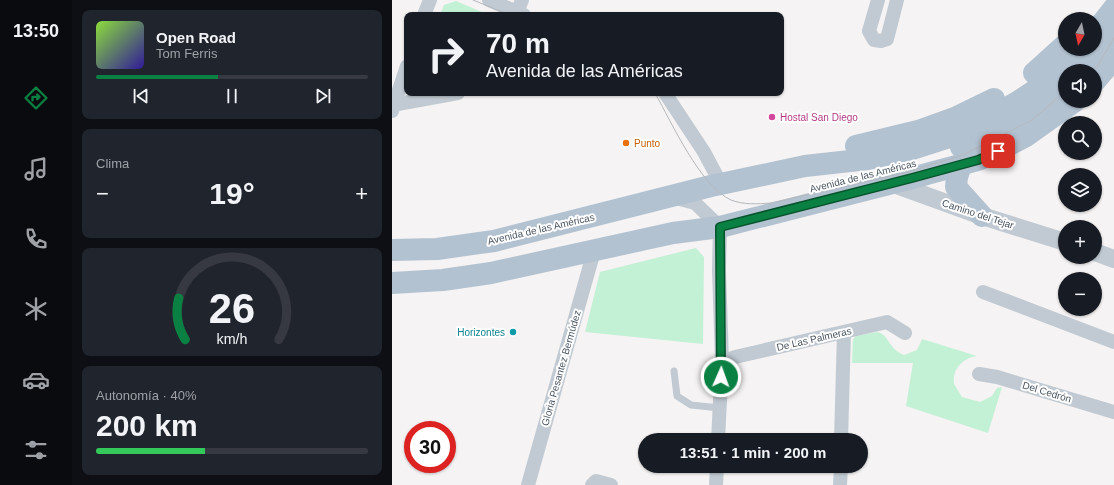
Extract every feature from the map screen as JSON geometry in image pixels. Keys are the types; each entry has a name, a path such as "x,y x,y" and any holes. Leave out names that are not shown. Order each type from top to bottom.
{"main road":[{"path":"1091,12 1100,0"},
{"path":"1102,23 1114,8"},
{"path":"1088,64 1114,28"},
{"name":"Avenida de las Américas","path":"805,166 856,146 918,131 957,118 1023,82 1058,51"},
{"name":"Avenida de las Américas","path":"392,250 437,249 494,241 721,184 805,166 868,159 912,149 965,132 1019,101 1045,84 1076,56"},
{"path":"1102,73 1114,59"},
{"name":"Avenida de las Américas","path":"715,222 727,218 751,204 904,167 976,142 1014,122 1058,92"},
{"name":"Avenida de las Américas","path":"392,283 443,280 491,273 891,183 962,165 978,160 1020,140 1065,108"},
{"path":"962,165 957,177 956,187 982,216"}],"street":[{"path":"425,12 430,0"},
{"path":"490,0 521,9"},
{"path":"878,0 869,31 874,40 880,42 887,39 897,0"},
{"path":"393,107 404,75"},
{"path":"393,107 444,96"},
{"path":"667,96 704,152 721,184"},
{"name":"Camino del Tejar","path":"891,183 982,216 1058,240"},
{"path":"668,197 696,203 715,222 719,270 722,362 718,433"},
{"name":"Gloria Pesantez Bermúdez","path":"528,485 594,251"},
{"path":"1102,254 1114,258"},
{"path":"983,292 1114,342"},
{"name":"De Las Palmeras","path":"722,362 735,357 887,322 906,333"},
{"path":"841,433 844,332"},
{"name":"Del Cedrón","path":"979,374 998,377 1114,412"},
{"path":"716,485 717,473"},
{"path":"840,473 840,485"},
{"path":"592,485 596,482 611,485"}],"lane":[{"path":"674,371 677,396 691,405 720,408"}],"green space":[{"path":"456,1 482,12 441,12 444,5"},
{"path":"696,248 704,257 703,344 585,332 600,272"},
{"path":"877,332 881,333 895,349 904,355 917,350 922,339 977,356 967,359 960,365 955,374 954,384 962,397 980,402 992,396 997,388 1002,387 988,433 906,406 913,363 852,363 853,339 856,336"}],"tram line":[{"path":"473,0 503,12"},
{"path":"1099,64 1114,38"},
{"path":"657,96 678,136 708,182 720,193 731,200 741,203 756,204 771,203 904,173 963,155 1032,120 1058,98"}],"place":[{"name":"Hostal San Diego","path":"772,117"},
{"name":"Punto","path":"626,143"},
{"name":"Horizontes","path":"513,332"}],"route":[{"path":"721,377 722,362 719,270 720,227 734,222 978,160 998,151"}]}
